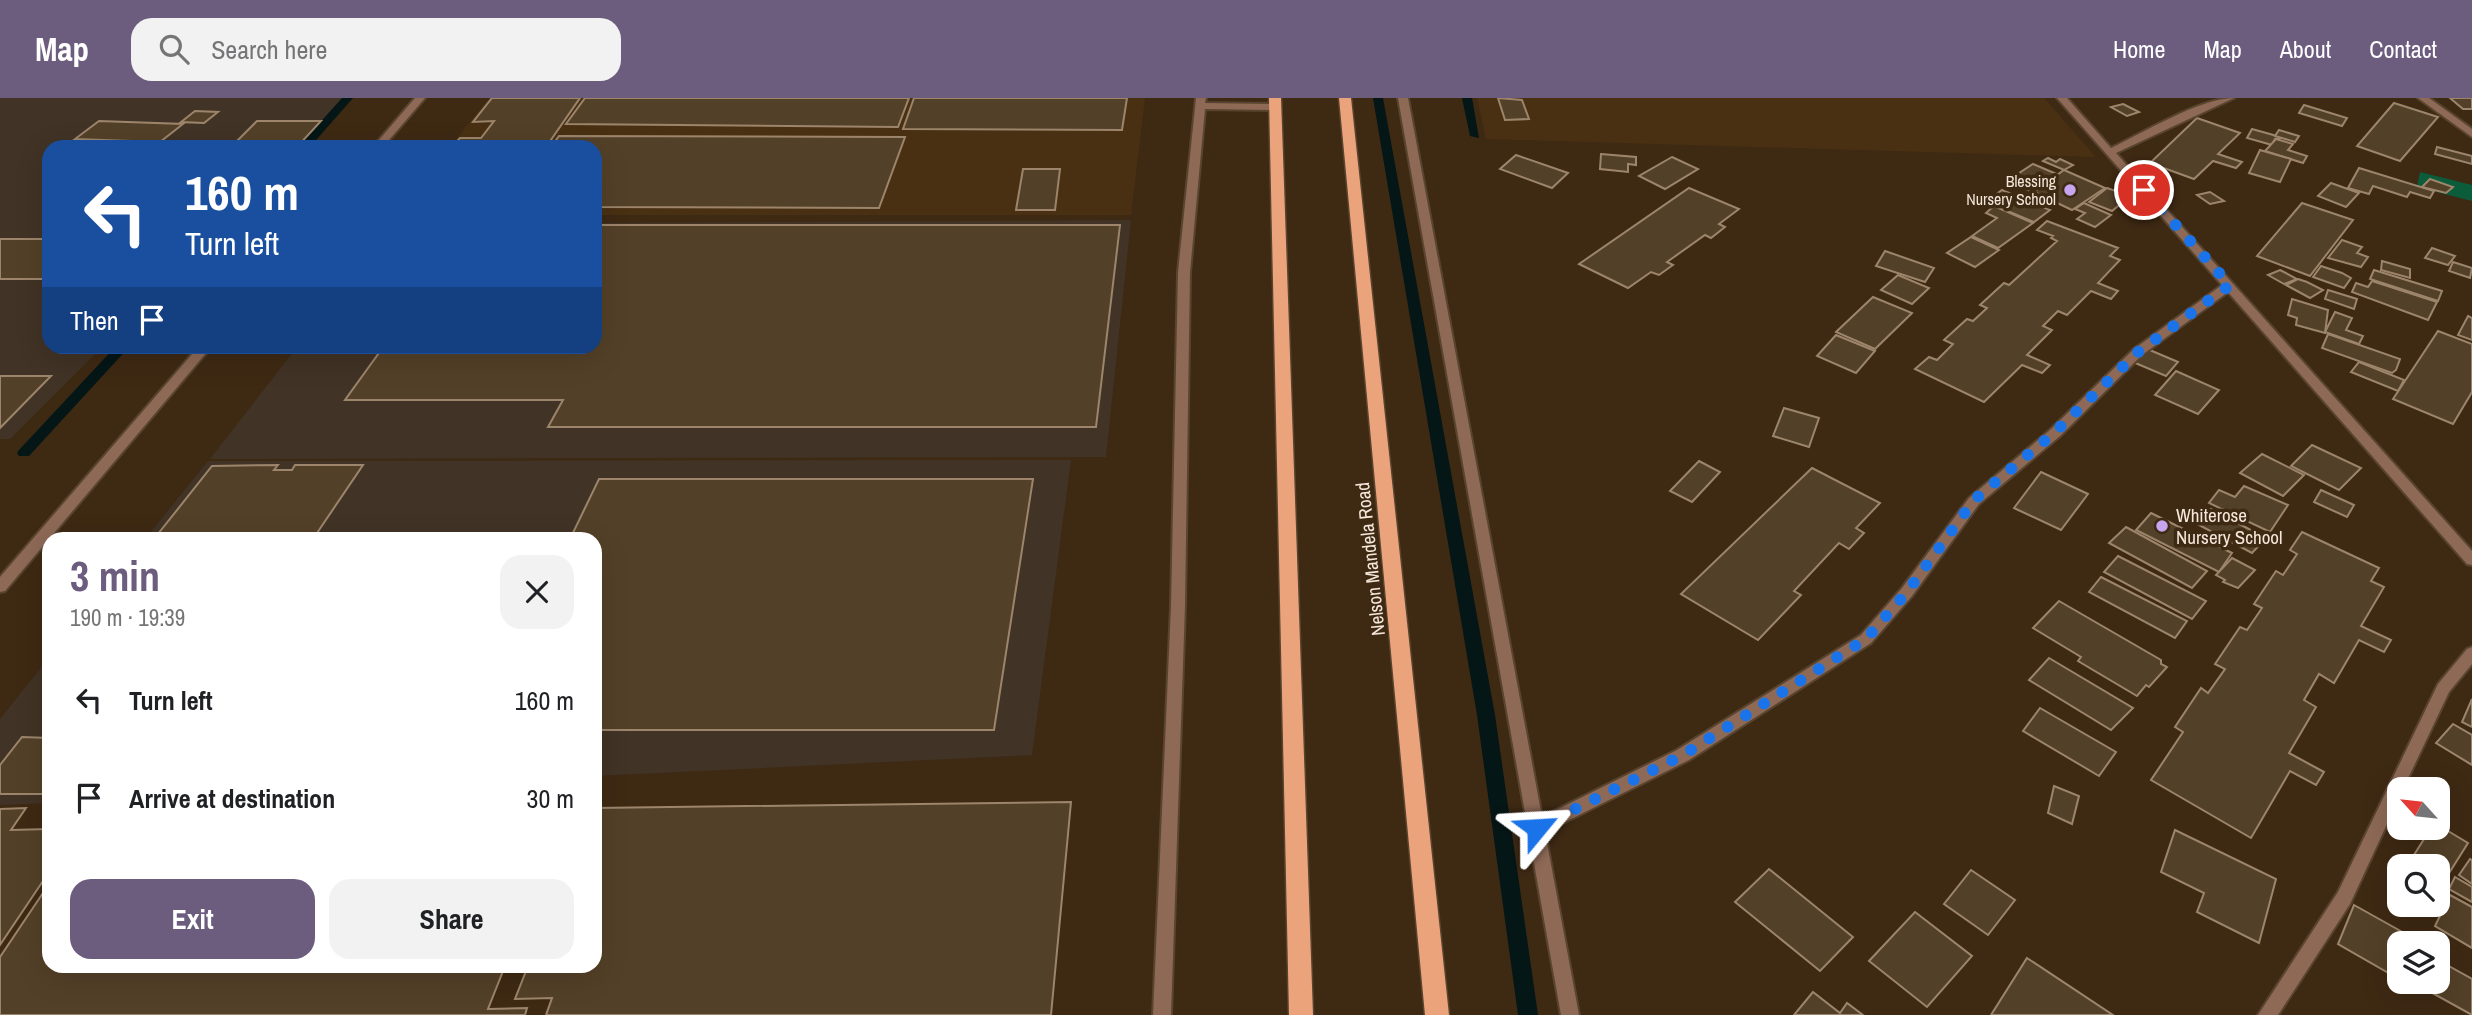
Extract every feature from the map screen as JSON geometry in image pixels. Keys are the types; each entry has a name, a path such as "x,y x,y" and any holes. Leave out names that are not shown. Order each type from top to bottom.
{"main road":[{"name":"Nelson Mandela Road","path":"1345,98 1437,1015"},
{"path":"1275,102 1301,1015"}],"street":[{"path":"384,140 420,98"},
{"path":"1402,98 1570,1015"},
{"path":"2062,98 2472,560"},
{"path":"2110,152 2229,98"},
{"path":"2423,98 2472,134"},
{"path":"1161,1015 1178,606 1184,272 1200,102 1275,102"},
{"path":"1537,828 1683,755 1866,639 1907,592 1974,500 2055,432 2138,352 2230,285"},
{"path":"47,532 199,354"},
{"path":"0,587 42,538"},
{"path":"2267,1015 2344,898 2442,688 2472,653"}],"shaded area":[{"path":"0,98 349,98 308,140 42,140 42,354 95,354 10,439 0,439"},
{"path":"489,98 1145,98 1131,215 602,215 602,140 456,140"},
{"path":"1477,98 2044,98 2096,157 1486,139"},
{"path":"1131,220 1106,457 210,459 292,354 602,354 602,223"},
{"path":"1071,460 1032,755 602,776 602,532 151,532 208,461"},
{"path":"42,667 42,803 0,805 0,719"}],"green space":[{"path":"2420,172 2472,185 2472,201 2417,187"}],"building":[{"path":"492,98 580,98 551,140 458,140 481,138 494,121 473,122"},
{"path":"585,98 909,98 898,127 566,124"},
{"path":"914,98 1127,98 1122,130 903,129"},
{"path":"1498,98 1522,100 1529,119 1505,120"},
{"path":"2450,98 2472,98 2472,109 2463,109"},
{"path":"2394,103 2438,117 2400,161 2357,146"},
{"path":"2123,104 2139,112 2127,116 2111,107"},
{"path":"2304,105 2347,118 2342,126 2299,113"},
{"path":"195,111 218,112 204,123 181,122"},
{"path":"2197,118 2240,133 2218,154 2242,162 2236,168 2213,161 2194,179 2150,163"},
{"path":"99,121 183,124 163,140 75,139"},
{"path":"257,121 321,121 303,140 238,140"},
{"path":"2252,129 2281,138 2275,139 2272,145 2247,138"},
{"path":"2279,130 2299,136 2295,142 2275,136"},
{"path":"559,136 905,137 879,208 602,207 602,140 556,140"},
{"path":"2276,139 2293,144 2288,150 2307,156 2303,163 2265,151"},
{"path":"2437,147 2472,156 2472,164 2435,154"},
{"path":"2260,150 2291,159 2280,182 2249,173"},
{"path":"1601,154 1636,157 1636,165 1628,164 1628,172 1600,169"},
{"path":"1516,155 1568,173 1552,188 1500,169"},
{"path":"1672,157 1698,169 1665,189 1639,176"},
{"path":"2048,158 2056,162 2060,159 2073,165 2064,170 2043,161"},
{"path":"2033,164 2059,175 2033,192 2007,181"},
{"path":"2359,168 2434,191 2430,198 2410,192 2407,197 2373,186 2369,194 2348,188"},
{"path":"1023,169 1060,169 1055,210 1016,210"},
{"name":"Blessing Nursery School","path":"2064,170 2105,188 2072,210 2034,192"},
{"path":"2430,179 2453,187 2446,193 2422,187"},
{"path":"2331,183 2359,193 2346,207 2318,196"},
{"path":"1689,188 1739,209 1719,224 1725,227 1711,238 1705,235 1667,262 1673,265 1659,275 1651,272 1628,288 1579,264"},
{"path":"2107,188 2130,196 2112,211 2089,202"},
{"name":"Blessing Nursery School","path":"2002,190 2050,210 2034,222 1986,202"},
{"path":"2210,192 2224,201 2210,204 2197,195"},
{"path":"2084,203 2111,215 2095,227 2077,219 2085,213 2075,209"},
{"path":"2302,203 2353,220 2310,276 2257,256"},
{"path":"1994,206 2033,223 1998,248 1972,236 1997,218 1986,213"},
{"path":"2047,221 2118,248 2110,256 2120,260 2098,283 2118,291 2111,299 2091,291 2067,315 2058,311 2043,326 2052,330 2027,355 2050,365 2042,373 2022,365 1984,402 1915,369 1929,357 1937,360 1953,344 1944,340 1967,319 1973,321 1987,308 1980,305 2004,283 2009,285 2057,241 2051,238 2053,236 2037,230"},
{"path":"602,225 1120,225 1096,427 548,427 563,400 345,400 378,354 602,354"},
{"path":"1971,237 1999,250 1975,267 1947,253"},
{"path":"0,239 42,239 42,279 0,279"},
{"path":"2342,240 2362,247 2357,253 2368,257 2361,267 2328,258"},
{"path":"2432,248 2455,256 2448,265 2425,258"},
{"path":"1885,251 1934,268 1925,282 1876,266"},
{"path":"2382,261 2410,269 2410,278 2381,270"},
{"path":"2453,262 2472,268 2470,278 2449,271"},
{"path":"2321,266 2351,278 2344,288 2313,277"},
{"path":"2280,270 2297,279 2284,284 2268,275"},
{"path":"2374,270 2442,291 2438,301 2370,279"},
{"path":"1898,275 1929,288 1912,304 1881,290"},
{"path":"2298,279 2323,290 2310,298 2286,285"},
{"path":"2372,281 2437,302 2428,320 2352,292 2356,283 2368,287"},
{"path":"2328,290 2357,299 2354,309 2325,299"},
{"path":"1873,297 1912,313 1875,349 1836,332"},
{"path":"2292,299 2328,310 2325,333 2296,325 2297,318 2288,315"},
{"path":"2335,312 2352,318 2346,330 2363,336 2359,344 2325,332"},
{"path":"2468,316 2472,318 2472,340 2458,335"},
{"path":"2438,331 2472,344 2472,392 2453,424 2393,399"},
{"path":"2328,334 2400,359 2396,370 2392,373 2322,348"},
{"path":"1836,335 1875,351 1856,373 1817,356"},
{"path":"2145,348 2178,362 2166,376 2133,362"},
{"path":"2359,362 2404,380 2398,391 2351,372"},
{"path":"2176,371 2219,390 2198,414 2155,395"},
{"path":"0,376 51,376 0,428"},
{"path":"1784,408 1819,418 1809,447 1773,436"},
{"path":"2312,445 2361,468 2339,490 2291,466"},
{"path":"2262,454 2304,475 2283,496 2240,473"},
{"path":"1699,461 1720,472 1692,502 1670,491"},
{"path":"278,465 274,470 292,470 295,465 363,465 318,532 160,532 212,466"},
{"path":"1812,468 1880,503 1856,528 1864,533 1849,549 1839,543 1794,591 1801,595 1758,640 1681,594"},
{"path":"2041,472 2088,494 2061,530 2014,508"},
{"path":"599,479 1033,479 994,730 602,730 602,532 573,532"},
{"path":"2244,486 2288,505 2270,532 2209,503 2219,490 2235,497"},
{"path":"2321,490 2354,505 2347,517 2314,502"},
{"path":"2211,509 2266,538 2252,553 2197,524"},
{"path":"2151,513 2232,553 2219,572 2136,530"},
{"path":"2126,527 2207,571 2192,588 2109,543"},
{"path":"2302,532 2379,568 2371,581 2384,587 2361,626 2391,640 2384,652 2359,640 2334,683 2319,674 2304,700 2316,707 2289,753 2324,772 2316,785 2290,771 2251,838 2151,780 2183,732 2175,727 2201,688 2208,693 2225,669 2215,664 2240,627 2247,630 2262,608 2254,604 2276,571 2283,575 2297,554 2290,550"},
{"path":"2118,556 2206,601 2192,619 2104,572"},
{"path":"2232,558 2255,570 2238,588 2223,582 2225,580 2216,575"},
{"path":"2101,577 2187,621 2175,638 2089,592"},
{"path":"2059,601 2161,660 2161,664 2167,667 2137,696 2078,661 2081,657 2033,628"},
{"path":"2049,658 2133,708 2111,730 2029,680"},
{"path":"2472,699 2472,727 2462,722"},
{"path":"2040,708 2116,752 2099,776 2023,731"},
{"path":"2453,724 2472,735 2472,765 2436,743"},
{"path":"22,737 42,738 42,794 0,794 0,765"},
{"path":"2054,786 2079,796 2072,824 2048,813"},
{"path":"1071,802 1051,1015 546,1015 552,998 515,999 525,973 602,973 602,808"},
{"path":"26,808 11,830 42,829 42,882 0,945 0,809"},
{"path":"2175,830 2276,879 2259,943 2197,912 2204,893 2161,872"},
{"path":"2450,832 2468,843 2450,872 2450,854 2415,854 2423,840 2450,840"},
{"path":"2470,859 2472,860 2472,884 2459,875"},
{"path":"1769,869 1853,937 1820,971 1735,902"},
{"path":"1971,870 2015,900 1988,935 1944,904"},
{"path":"2455,877 2472,887 2472,902 2450,890"},
{"path":"42,894 42,973 502,973 488,1009 527,1008 525,1015 0,1015 0,957"},
{"path":"2450,895 2472,907 2472,948 2450,935 2450,931 2435,926 2439,917 2450,917"},
{"path":"2354,905 2401,931 2387,931 2387,972 2338,944"},
{"path":"1915,912 1972,956 1927,1007 1869,961"},
{"path":"2027,958 2113,1015 1991,1015"},
{"path":"2450,967 2472,979 2472,1015 2434,994 2450,994"},
{"path":"1813,992 1840,1013 1847,1003 1863,1015 1794,1015"}],"waterway":[{"path":"310,140 348,98"},
{"path":"1378,98 1486,715 1528,1015"},
{"path":"1467,98 1475,136"},
{"path":"24,453 117,354"}],"place":[{"name":"Blessing Nursery School","path":"2070,190"},
{"name":"Whiterose Nursery School","path":"2162,526"}],"route":[{"path":"1537,828 1683,755 1866,639 1907,592 1974,500 2055,432 2138,352 2230,285 2144,190"}]}
